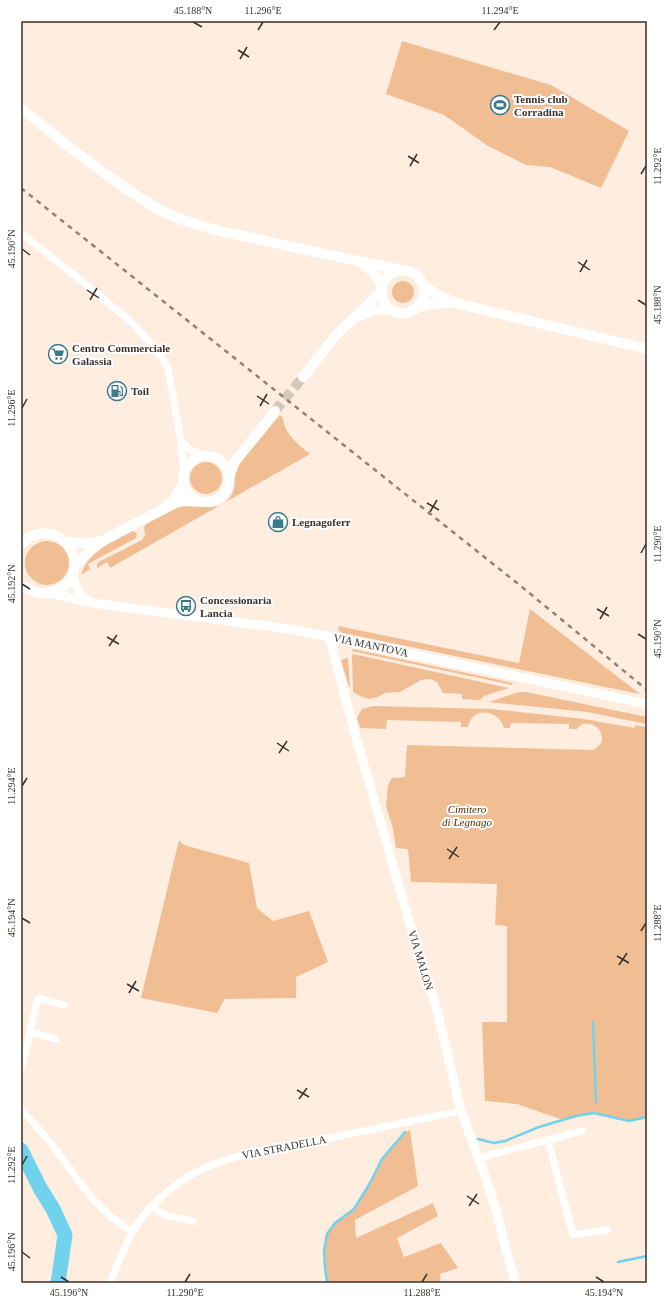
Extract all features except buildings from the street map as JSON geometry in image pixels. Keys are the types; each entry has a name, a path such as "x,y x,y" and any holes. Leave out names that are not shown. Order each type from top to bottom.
{"main road":[{"path":"21,108 88,162 147,203 183,220 219,231 362,263 388,266 408,271 417,276 431,292 460,304 647,349"},
{"path":"362,263 374,273 382,288 383,301 394,312 404,313 429,304 460,304"},
{"path":"302,377 335,336 376,297 382,288 384,281 392,273 402,270"},
{"path":"417,308 423,299 423,284"},
{"path":"355,317 372,311 390,309"},
{"path":"49,593 66,584 74,570 93,548 102,541 175,503 184,501 206,502 213,501 220,497 225,492 235,462 275,411"},
{"path":"163,509 174,500 184,478 187,467 192,461 198,458 222,458 232,456 247,446"},
{"path":"211,457 225,466 229,477"},
{"path":"184,478 189,494 194,498 206,502"},
{"path":"21,544 34,535 42,533 51,534 58,537 65,542 73,553 74,570"},
{"path":"65,542 86,543 102,541"},
{"name":"VIA MANTOVA","path":"23,586 41,593 49,593"}],"street":[{"path":"21,233 131,322 158,351 168,369 181,441 184,478"},
{"path":"181,441 191,450 211,457"},
{"path":"74,570 75,586 84,598 93,603"},
{"name":"VIA MANTOVA","path":"49,593 93,603 289,629 329,636 647,704"},
{"name":"VIA MALON","path":"329,636 354,730 416,945 437,1010 461,1110 495,1207 515,1283"},
{"path":"21,1070 38,998 64,1005"},
{"path":"30,1032 56,1039"},
{"path":"21,1109 50,1142 91,1197 110,1216 132,1232"},
{"name":"VIA STRADELLA","path":"110,1283 132,1232 152,1206 165,1193 184,1180 211,1165 241,1155 370,1130 461,1110"},
{"path":"479,1158 582,1131"},
{"path":"548,1140 573,1235 608,1230"},
{"path":"152,1206 164,1215 193,1221"}],"green space":[{"name":"Tennis club Corradina","path":"402,41 551,85 629,131 601,188 550,167 526,165 488,146 444,115 386,94"},
{"path":"403,281 411,284 414,292 411,300 403,303 395,300 392,292 395,284"},
{"path":"280,415 283,418 289,434 310,454 110,568 107,562 97,568 97,564 99,562 142,540 145,535 144,527 146,524 177,508 184,506 213,507 226,501 232,494 236,471 239,465"},
{"path":"203,462 209,462 218,466 222,478 218,490 209,494 203,494 194,490 190,481 190,475 194,466"},
{"path":"133,531 137,534 136,538 88,564 90,569 81,575 84,567 95,553"},
{"path":"43,541 51,541 56,542 63,547 68,554 68,572 63,579 56,584 43,585 35,582 28,575 25,567 25,559 28,551 35,544"},
{"path":"530,609 640,694 343,633 339,631 338,626 519,663"},
{"path":"353,649 513,683 512,685 352,651"},
{"path":"353,654 509,688 484,696 480,700 462,699 462,694 443,693 437,682 430,679 421,680 400,692 385,693 378,697 369,699 353,692"},
{"path":"348,658 350,687 341,660"},
{"path":"519,692 526,692 647,717 647,724 587,712 489,702"},
{"name":"Cimitero di Legnago","path":"373,706 491,709 584,719 635,728 635,725 647,727 647,1117 629,1121 594,1113 563,1120 517,1104 485,1101 482,1022 507,1022 507,926 495,925 497,884 411,882 408,849 396,848 393,828 386,807 388,785 392,778 405,777 407,745 594,750 601,743 601,733 590,724 581,725 577,729 569,729 569,724 511,723 510,728 504,728 497,717 486,712 480,713 470,720 468,727 461,727 461,722 387,720 386,729 360,728 357,718 362,709"},
{"path":"179,840 184,845 249,863 257,908 273,921 309,911 328,962 296,977 296,998 225,999 217,1013 141,998"},
{"path":"410,1130 418,1186 355,1220 356,1238 433,1203 438,1216 397,1238 404,1257 441,1243 458,1268 440,1274 441,1283 326,1283 324,1251 327,1234 335,1223 354,1209 370,1183 382,1159 405,1132"}],"waterway":[{"path":"593,1022 596,1102"},
{"path":"478,1139 494,1143 505,1141 539,1127 576,1116 594,1113 629,1121 647,1117"},
{"path":"326,1283 324,1251 327,1234 335,1223 354,1209 370,1183 382,1159 405,1132"},
{"path":"21,1150 40,1188 53,1209 65,1235 58,1283"},
{"path":"618,1262 647,1256"}],"tunnel":[{"path":"275,411 303,377"}],"railway":[{"path":"21,188 522,587 647,690"}],"place":[{"name":"Tennis club Corradina","path":"500,105"},
{"name":"Centro Commerciale Galassia","path":"58,354"},
{"name":"Toil","path":"117,391"},
{"name":"Legnagoferr","path":"278,522"},
{"name":"Concessionaria Lancia","path":"186,606"}]}
